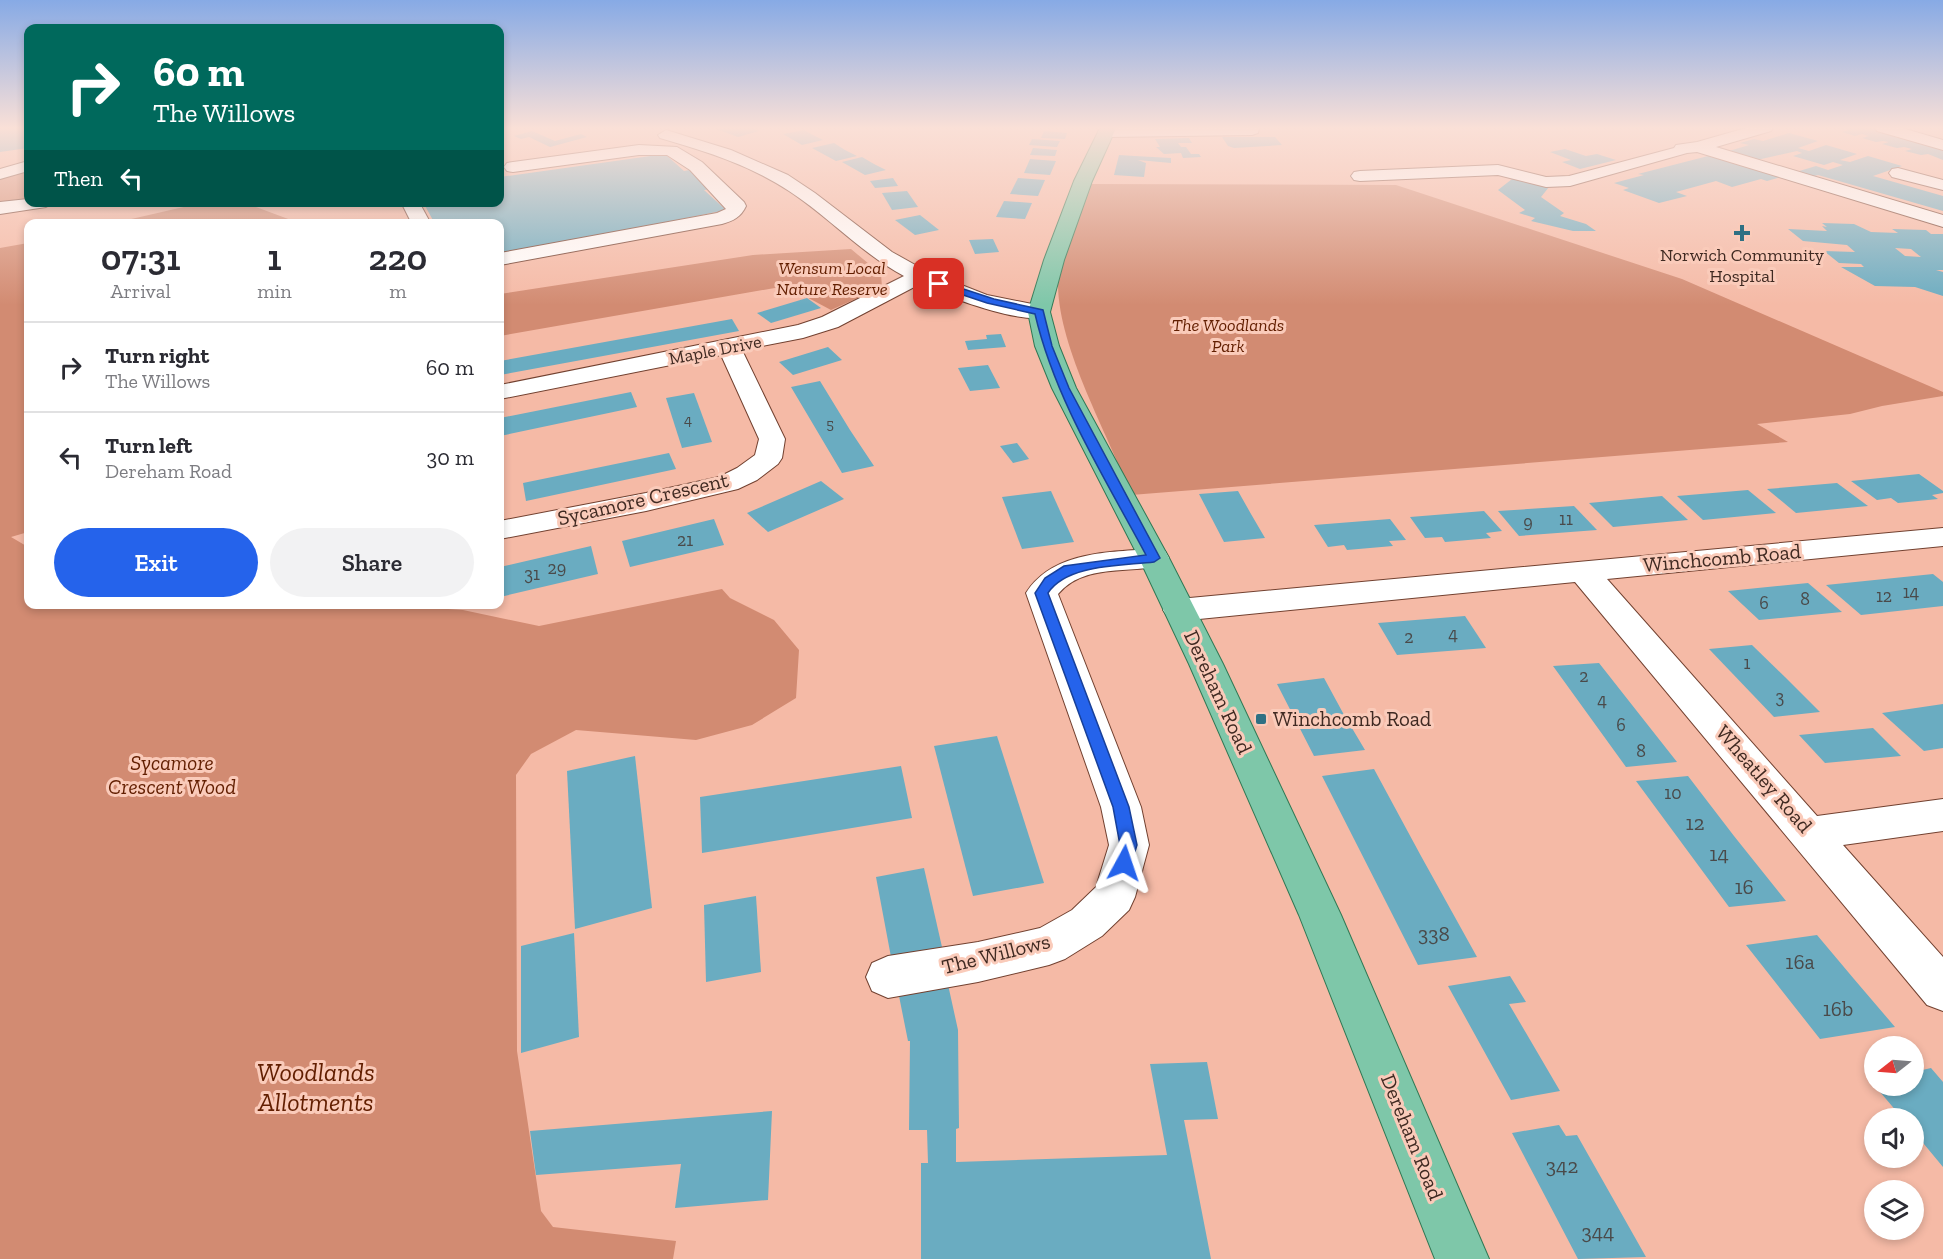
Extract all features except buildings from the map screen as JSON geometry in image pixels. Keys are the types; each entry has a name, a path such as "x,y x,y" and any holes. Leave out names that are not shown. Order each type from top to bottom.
{"main road":[{"name":"Dereham Road","path":"1081,187 1054,260 1039,312 1047,346 1064,388 1179,610 1320,915 1462,1259"}],"street":[{"path":"504,258 722,218 734,212 737,206 717,187"},
{"path":"793,187 883,254 920,276 991,301 1039,312"},
{"path":"1808,187 1921,226 1935,225 1942,221"},
{"path":"0,208 22,207"},
{"path":"0,217 22,207"},
{"path":"1857,209 1889,214"},
{"name":"Maple Drive","path":"504,391 785,336 830,322 920,276"},
{"name":"Sycamore Crescent","path":"504,529 646,502 728,483 747,474 768,458 772,439 729,347"},
{"name":"Winchcomb Road","path":"1179,610 1943,537"},
{"name":"The Willows","path":"888,978 978,962 1049,945 1087,923 1114,897 1129,845 1121,807 1042,593 1050,581 1069,569 1154,558"},
{"name":"Wheatley Road","path":"1583,571 1943,990"},
{"path":"1810,833 1943,815"}],"green space":[{"path":"0,187 24,187 24,202 0,204"},
{"name":"The Woodlands Park","path":"1086,187 1401,187 1682,279 1943,392 1943,396 1850,414 1757,424 1788,442 1131,495 1075,364 1060,310 1059,273 1068,234"},
{"path":"184,207 256,207 288,219 131,219"},
{"path":"24,244 24,533 11,537 24,545 24,609 448,609 539,626 722,589 730,598 774,620 799,650 796,698 752,725 696,740 576,730 531,754 516,775 517,1051 541,1211 553,1227 676,1241 673,1259 0,1259 0,248"},
{"name":"Wensum Local Nature Reserve","path":"851,249 881,274 882,287 831,310 786,286 504,335 504,293 753,255"}],"place":[{"name":"Norwich Community Hospital","path":"1742,233"},
{"name":"Winchcomb Road","path":"1261,719"}],"route":[{"path":"939,284 991,301 1039,312 1047,346 1064,388 1154,558 1069,569 1050,581 1042,593 1121,807 1129,845 1124,863"}],"park label":[{"name":"Sycamore Crescent Wood","path":"172,775"},
{"name":"Woodlands Allotments","path":"316,1087"}]}
